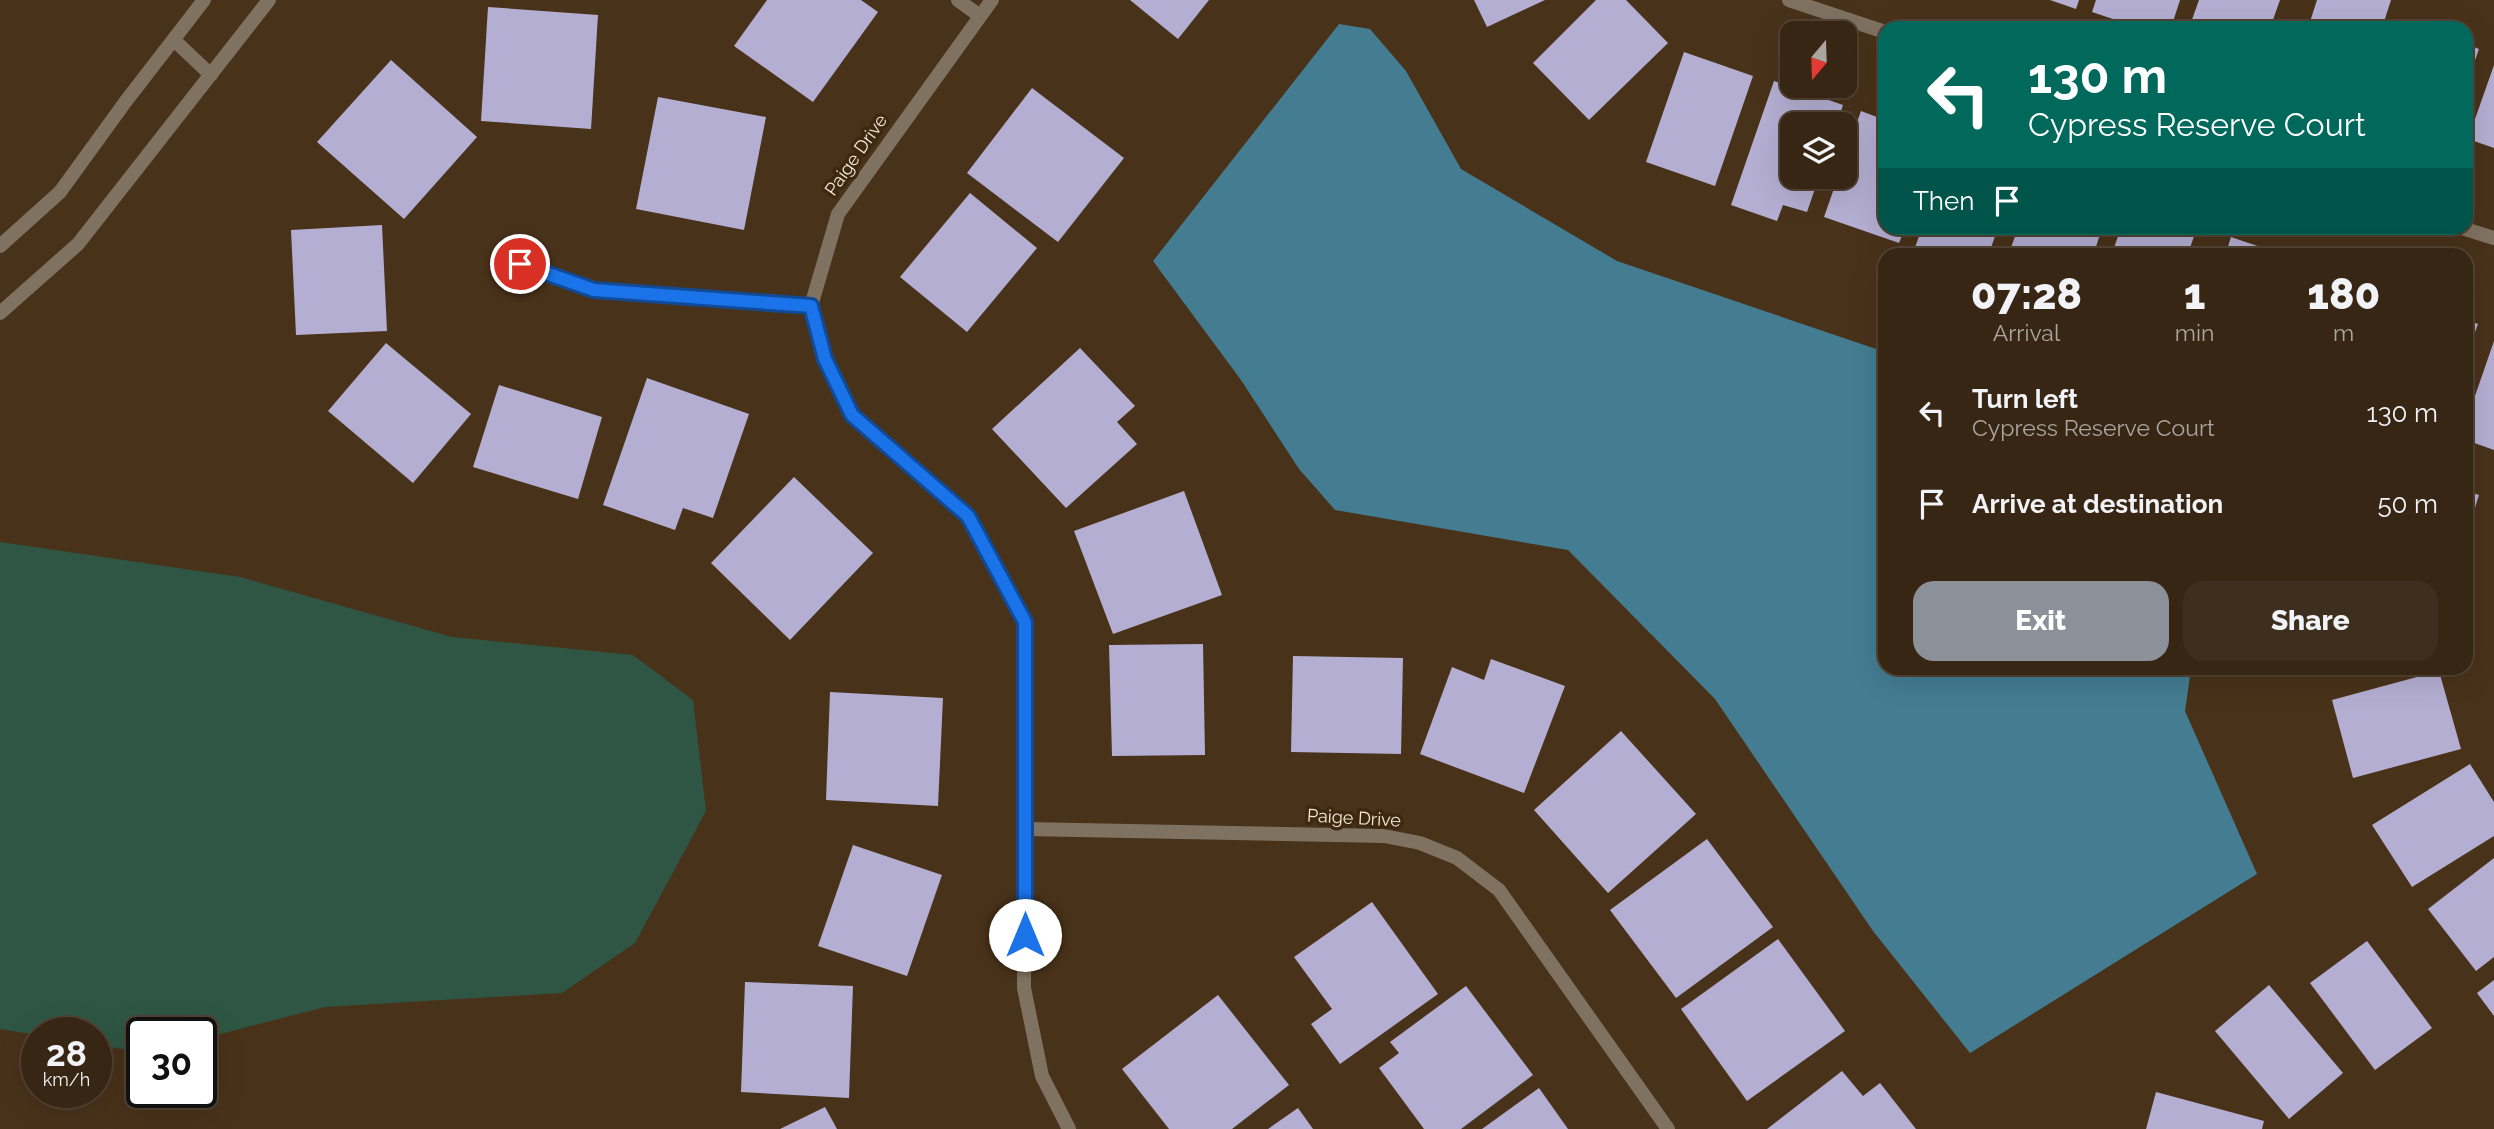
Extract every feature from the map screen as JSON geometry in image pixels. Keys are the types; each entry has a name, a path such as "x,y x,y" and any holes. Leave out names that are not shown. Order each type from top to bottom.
{"street":[{"path":"0,246 60,192 204,0"},
{"path":"0,313 78,244 269,0"},
{"path":"958,0 980,16"},
{"name":"Paige Drive","path":"811,306 838,214 992,0"},
{"path":"1789,0 1878,30"},
{"path":"173,40 211,75"},
{"path":"2473,231 2494,238"},
{"path":"520,264 594,290 811,306 825,359 852,415 968,516 1025,622 1024,988 1042,1076 1069,1129"},
{"name":"Paige Drive","path":"1026,828 1384,836 1420,843 1457,858 1499,891 1668,1129"}],"green space":[{"path":"0,542 240,577 452,637 633,655 693,700 706,811 635,943 562,993 325,1007 217,1035 217,1017 126,1017 126,1050 112,1047 112,1017 21,1017 21,1032 0,1029"}],"water":[{"path":"1339,24 1370,29 1406,71 1461,169 1617,261 1878,350 1878,675 2190,675 2185,711 2257,874 1970,1053 1873,931 1715,699 1568,550 1335,510 1299,469 1241,380 1153,261"}],"building":[{"path":"767,0 861,0 878,12 813,102 734,46"},
{"path":"1130,0 1209,0 1178,39"},
{"path":"1474,0 1545,0 1487,27"},
{"path":"1596,0 1626,0 1668,43 1589,120 1533,63"},
{"path":"2050,0 2079,0 2076,9"},
{"path":"2096,0 2180,0 2173,21 2119,21 2092,12"},
{"path":"2199,0 2280,0 2272,21 2192,21"},
{"path":"2317,0 2391,0 2384,21 2310,21"},
{"path":"488,7 598,15 591,129 481,121"},
{"path":"2473,47 2479,49 2473,66"},
{"path":"1684,52 1753,76 1715,186 1646,162"},
{"path":"391,60 477,137 404,219 317,142"},
{"path":"2494,65 2494,148 2473,141 2473,125"},
{"path":"1774,81 1780,83 1780,98 1823,98 1843,105 1841,112 1780,112 1780,189 1815,189 1807,212 1783,205 1777,221 1731,205"},
{"path":"1032,88 1124,158 1058,242 967,173"},
{"path":"658,97 766,117 744,230 636,209"},
{"path":"1861,111 1878,117 1878,235 1902,235 1899,243 1824,217 1834,189 1857,189 1857,122"},
{"path":"970,193 1037,248 967,332 900,277"},
{"path":"382,225 387,331 296,335 291,230"},
{"path":"1919,235 1996,235 1991,248 1915,248"},
{"path":"2016,235 2100,235 2096,248 2011,248"},
{"path":"2118,235 2194,235 2190,248 2114,248"},
{"path":"2231,237 2263,248 2228,248"},
{"path":"2473,322 2478,324 2473,338"},
{"path":"2494,341 2494,450 2473,442 2473,402"},
{"path":"386,343 471,414 413,483 328,411"},
{"path":"1080,348 1135,406 1117,422 1137,444 1066,508 992,429"},
{"path":"647,378 749,414 713,518 683,508 675,530 603,505"},
{"path":"499,385 602,417 578,499 473,467"},
{"path":"794,477 873,553 790,640 711,563"},
{"path":"1184,491 1222,595 1113,634 1074,531"},
{"path":"2473,493 2479,495 2473,513"},
{"path":"1203,644 1205,755 1112,756 1109,645"},
{"path":"1293,656 1403,658 1401,754 1291,752"},
{"path":"1491,659 1565,686 1524,793 1420,754 1452,667 1484,680"},
{"path":"2424,675 2440,675 2461,749 2353,778 2332,700"},
{"path":"830,692 943,698 938,806 826,800"},
{"path":"1621,731 1696,814 1608,893 1534,810"},
{"path":"2470,764 2494,802 2494,836 2412,887 2372,825"},
{"path":"1707,839 1773,927 1676,998 1610,910"},
{"path":"853,845 942,875 907,976 818,946"},
{"path":"2494,858 2494,957 2476,971 2428,909"},
{"path":"1372,902 1438,994 1340,1064 1311,1024 1332,1009 1294,957"},
{"path":"1778,939 1845,1031 1747,1101 1681,1009"},
{"path":"2367,941 2432,1028 2375,1070 2310,983"},
{"path":"2494,980 2494,1016 2477,993"},
{"path":"745,982 853,986 849,1098 741,1092"},
{"path":"2269,985 2343,1073 2289,1119 2215,1031"},
{"path":"1466,986 1533,1075 1461,1129 1424,1129 1379,1068 1399,1053 1390,1042"},
{"path":"1218,995 1289,1085 1232,1129 1169,1129 1122,1069"},
{"path":"1842,1071 1863,1096 1880,1083 1916,1129 1767,1129"},
{"path":"1539,1088 1568,1129 1482,1129"},
{"path":"2156,1092 2264,1121 2262,1129 2146,1129"},
{"path":"825,1107 837,1129 780,1129"},
{"path":"1298,1108 1313,1129 1268,1129"}],"route":[{"path":"520,264 594,290 811,306 825,359 852,415 968,516 1025,622 1025,935"}]}
